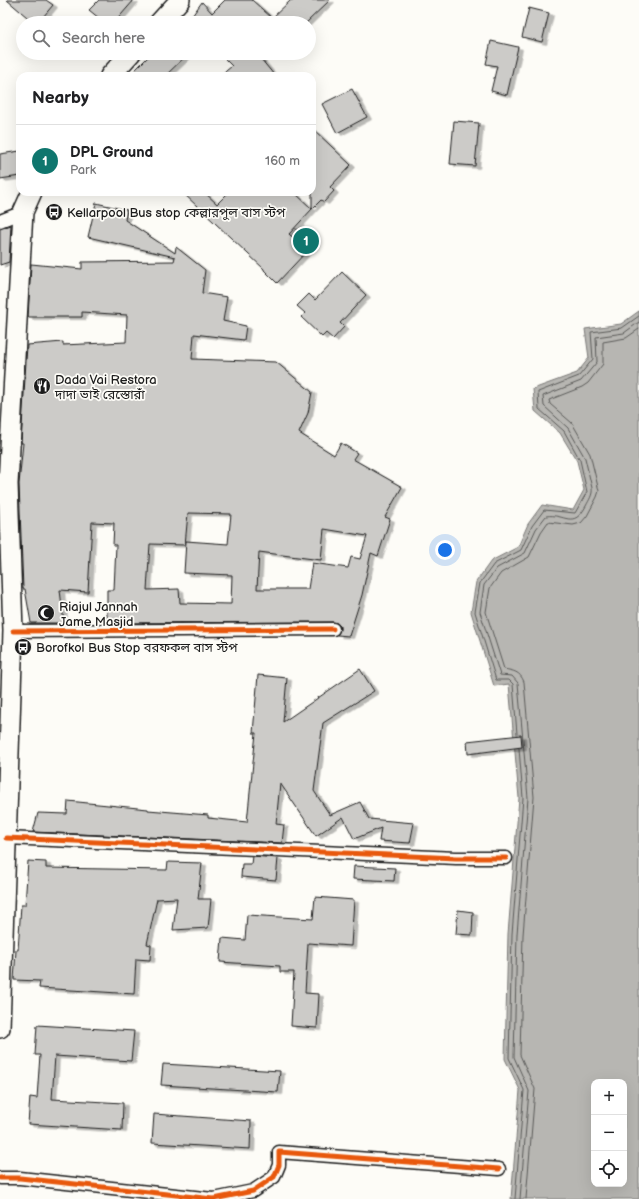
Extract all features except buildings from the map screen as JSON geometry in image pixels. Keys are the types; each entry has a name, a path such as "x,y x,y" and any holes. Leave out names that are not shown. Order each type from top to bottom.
{"main road":[{"path":"165,16 180,0"},
{"path":"114,72 125,60"},
{"path":"0,1028 6,838 5,739 13,631 8,484 23,212 30,196"}],"street":[{"path":"0,221 23,212"},
{"path":"13,631 333,629"},
{"path":"6,838 456,858 506,858"},
{"path":"0,1178 20,1178 214,1199 253,1191 274,1177 280,1152 499,1169"}],"shaded area":[{"path":"293,228 318,236 307,246 292,236 270,259"}],"water":[{"path":"639,311 639,1199 511,1199 520,1090 505,1059 508,934 519,798 509,684 494,686 471,612 476,582 491,561 518,547 528,524 542,505 573,510 584,490 577,461 560,433 535,411 533,389 577,373 589,358 585,329 621,324"}],"cycle path":[{"path":"13,631 333,629"},
{"path":"6,838 456,858 506,858"},
{"path":"214,1199 253,1191 274,1177 279,1165 279,1152 499,1169"},
{"path":"0,1178 20,1178 213,1199"}],"place":[{"name":"Kellarpool Bus stop কেল্লারপুল বাস স্টপ","path":"54,212"},
{"name":"DPL Ground","path":"306,241"},
{"name":"Dada Vai Restora দাদা ভাই রেস্তোরাঁ","path":"42,386"},
{"name":"Riajul Jannah Jame Masjid","path":"46,613"},
{"name":"Borofkol Bus Stop বরফকল বাস স্টপ","path":"23,647"}]}
